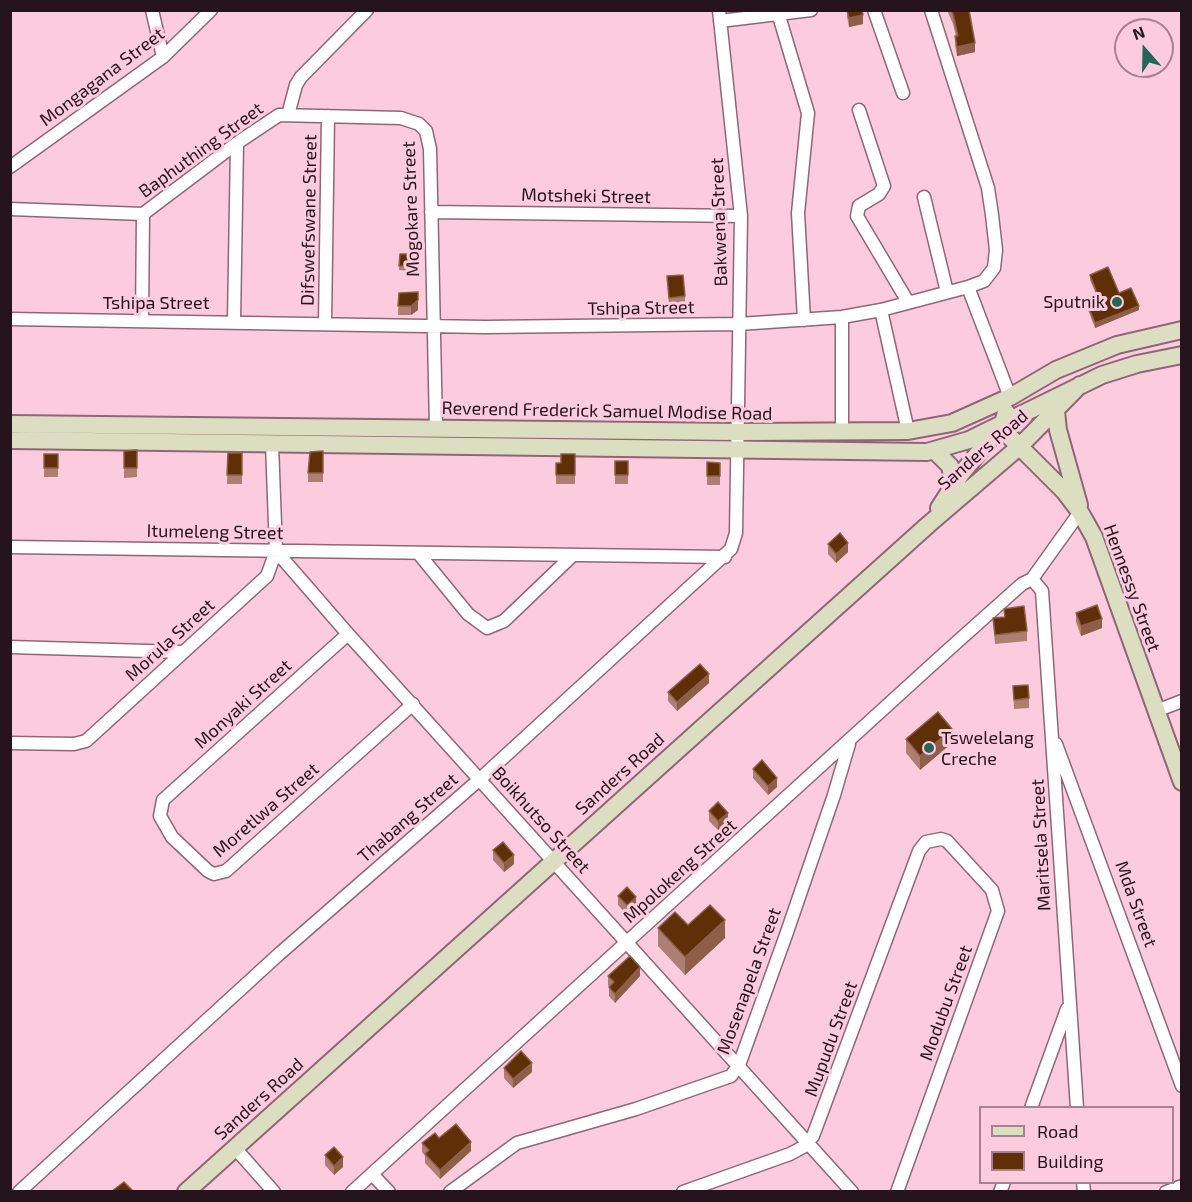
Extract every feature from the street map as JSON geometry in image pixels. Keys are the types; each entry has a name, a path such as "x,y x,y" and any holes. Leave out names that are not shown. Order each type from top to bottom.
{"main road":[{"name":"Reverend Frederick Samuel Modise Road","path":"10,424 842,433 908,431 952,423 1010,397 1056,370 1117,345 1182,330"},
{"name":"Reverend Frederick Samuel Modise Road","path":"10,440 738,450 934,450 969,440 1120,369 1182,355"},
{"name":"Sanders Road","path":"186,1191 929,524 1019,447 1080,386"},
{"path":"929,524 954,485 1003,423 1010,397"},
{"path":"1056,411 1058,430 1080,512"},
{"name":"Hennessy Street","path":"1003,423 1019,447 1040,465 1080,512 1094,537 1182,782"},
{"path":"934,450 950,466 954,485"}],"street":[{"path":"152,10 164,57"},
{"name":"Mongagana Street","path":"10,167 164,57 211,10"},
{"name":"Baphuthing Street","path":"142,321 142,214 269,119 288,115 296,85 301,77 367,10"},
{"path":"719,16 779,16 811,10"},
{"path":"874,10 903,93"},
{"name":"Tshipa Street","path":"10,319 432,326 739,324 842,317 881,310 968,287 984,281 994,268 996,250 992,215 988,188 931,10"},
{"name":"Bakwena Street","path":"719,16 741,216 739,432"},
{"path":"779,16 808,113 798,213 804,320"},
{"path":"859,110 884,186 881,192 859,206 857,216 908,302"},
{"name":"Mogokare Street","path":"288,115 411,119 426,131 430,149 435,428"},
{"name":"Difswefswane Street","path":"325,324 328,116"},
{"path":"234,321 237,143"},
{"path":"924,197 947,292"},
{"path":"10,209 142,214"},
{"name":"Motsheki Street","path":"431,212 741,216"},
{"path":"968,287 1010,397"},
{"path":"881,310 908,431"},
{"path":"842,317 842,433"},
{"name":"Thabang Street","path":"19,1191 278,955 480,779 725,557 735,542 739,432"},
{"path":"272,444 276,551"},
{"name":"Mpolokeng Street","path":"352,1191 1022,584 1032,579 1080,512"},
{"name":"Itumeleng Street","path":"10,547 725,557"},
{"name":"Boikhutso Street","path":"276,551 348,634 852,1191"},
{"name":"Morula Street","path":"10,743 74,744 90,738 267,576 276,551"},
{"path":"419,554 468,615 487,628 504,621 573,555"},
{"name":"Maritsela Street","path":"1032,579 1042,591 1077,1106"},
{"name":"Monyaki Street","path":"164,800 348,634"},
{"path":"10,647 182,652"},
{"path":"1156,711 1182,701"},
{"name":"Moretlwa Street","path":"164,800 160,816 172,837 208,871 214,874 226,871 413,704"},
{"name":"Mda Street","path":"1053,736 1182,1086"},
{"name":"Mosenapela Street","path":"450,1191 517,1143 727,1079 739,1065 831,806 849,742"},
{"name":"Mupudu Street","path":"808,1143 818,1129 921,846 931,840 947,841"},
{"name":"Modubu Street","path":"897,1191 998,911 992,890 947,841"},
{"path":"1031,1106 1069,1005"},
{"path":"683,1191 790,1154 808,1143"},
{"path":"235,1148 274,1191"},
{"path":"372,1174 389,1191"},
{"path":"1166,1191 1182,1186"}],"building":[{"path":"847,10 862,10 863,15 849,18"},
{"path":"951,10 969,10 975,43 957,47 955,36 958,36"},
{"path":"400,254 411,254 410,266 399,266"},
{"name":"Sputnik","path":"1108,267 1119,293 1131,288 1139,306 1095,323 1088,306 1100,301 1090,275"},
{"path":"683,275 685,296 669,298 667,276"},
{"path":"418,292 418,300 411,306 398,306 399,293"},
{"path":"137,450 137,468 124,468 124,451"},
{"path":"323,451 323,473 308,473 310,452"},
{"path":"228,453 242,453 242,475 227,475"},
{"path":"44,454 58,454 58,468 44,468"},
{"path":"561,454 575,454 575,475 556,475 556,463 561,463"},
{"path":"615,461 628,461 628,475 615,475"},
{"path":"707,462 720,463 720,476 707,476"},
{"path":"840,533 848,543 836,554 828,544"},
{"path":"1097,605 1102,619 1081,626 1076,613"},
{"path":"1024,606 1027,631 995,635 993,618 1005,617 1004,609"},
{"path":"700,664 709,674 677,702 668,692"},
{"path":"1028,685 1029,698 1014,700 1013,686"},
{"path":"938,712 952,729 920,756 906,739"},
{"path":"762,760 777,778 768,786 753,769"},
{"path":"718,802 728,813 718,821 709,811"},
{"path":"503,842 514,855 504,863 493,850"},
{"path":"627,887 636,897 627,905 618,896"},
{"path":"710,905 725,920 685,957 658,928 675,912 688,925"},
{"path":"630,956 640,967 615,994 609,987 614,982 608,976"},
{"path":"521,1051 532,1063 513,1079 504,1068"},
{"path":"456,1124 471,1142 440,1170 425,1154 429,1150 422,1143 435,1133 439,1138"},
{"path":"334,1147 343,1157 334,1166 325,1155"},
{"path":"124,1182 133,1191 112,1191"}],"place":[{"name":"Sputnik","path":"1117,302"},
{"name":"Tswelelang Creche","path":"929,748"}]}
